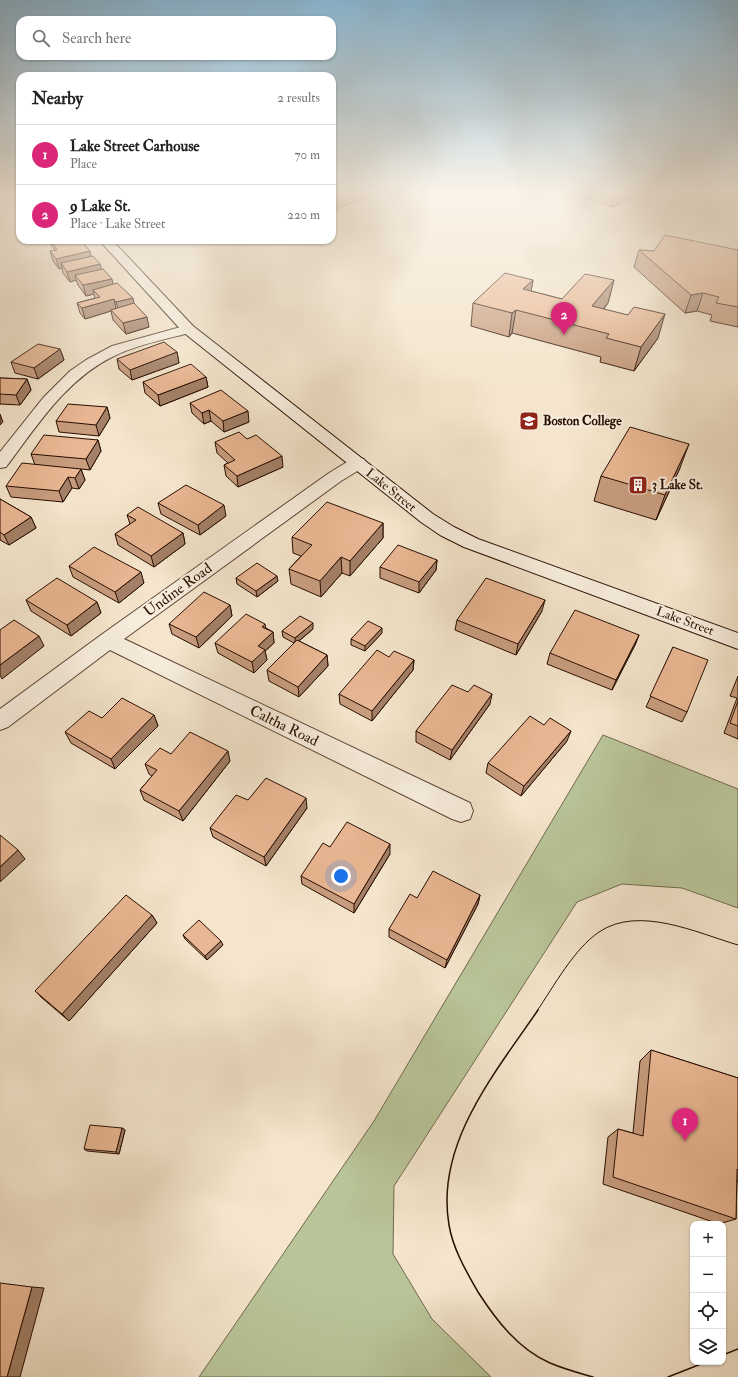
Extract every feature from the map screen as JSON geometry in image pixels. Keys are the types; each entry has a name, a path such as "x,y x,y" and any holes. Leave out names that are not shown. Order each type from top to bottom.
{"street":[{"name":"Lake Street","path":"121,257 188,329 427,518 447,531 471,543 738,641"},
{"path":"0,463 53,395 77,372 109,353 188,329"},
{"name":"Undine Road","path":"0,721 108,640 335,477 358,463"},
{"name":"Caltha Road","path":"108,640 461,811"}],"green space":[{"path":"603,735 738,789 738,908 682,888 622,884 577,902 394,1186 393,1254 432,1319 491,1377 199,1377 374,1121"}],"building":[{"path":"94,257 100,264 67,272 61,263"},
{"path":"647,257 738,257 738,307 716,303 719,297 703,293 691,295"},
{"path":"103,269 112,279 83,285 75,275"},
{"path":"505,273 533,280 523,289 562,299 585,274 614,280 592,306 628,315 634,307 665,314 641,347 606,338 609,334 516,310 512,313 473,303"},
{"path":"117,283 133,298 116,302 114,299 82,308 77,303 100,297 93,290"},
{"path":"134,303 147,317 123,323 111,310"},
{"path":"164,342 177,352 130,370 117,359"},
{"path":"38,344 60,349 34,368 11,362"},
{"path":"191,364 206,377 158,395 143,382"},
{"path":"0,378 27,379 16,395 0,394"},
{"path":"221,390 248,411 223,421 209,410 202,413 190,403"},
{"path":"68,404 107,407 96,425 56,421"},
{"path":"630,427 689,444 665,495 601,476"},
{"path":"239,432 247,439 256,435 282,456 237,476 224,465 235,460 215,442"},
{"path":"44,435 98,440 86,459 31,454"},
{"path":"22,463 81,469 75,478 68,477 59,491 6,486"},
{"path":"186,485 224,505 198,525 158,503"},
{"path":"0,499 31,517 4,535 0,532"},
{"path":"327,502 383,523 350,561 341,557 320,581 289,569 312,545 292,537"},
{"path":"138,507 183,533 151,556 115,534 136,520 127,515"},
{"path":"398,545 437,560 419,582 380,567"},
{"path":"94,547 141,572 115,592 69,566"},
{"path":"257,563 277,576 256,591 236,578"},
{"path":"57,578 97,602 67,625 26,600"},
{"path":"486,578 545,600 518,644 457,620"},
{"path":"204,592 230,605 196,637 169,624"},
{"path":"575,610 639,635 616,680 550,653"},
{"path":"246,614 265,624 262,627 273,632 258,646 265,650 252,662 215,643"},
{"path":"300,616 313,623 295,638 282,631"},
{"path":"14,620 39,636 0,665 0,630"},
{"path":"368,621 382,628 365,646 351,639"},
{"path":"297,640 327,655 298,687 267,670"},
{"path":"673,647 708,660 687,712 650,696"},
{"path":"377,650 389,657 394,651 414,660 372,711 339,694"},
{"path":"452,685 468,692 474,685 492,694 452,750 416,731"},
{"path":"122,698 154,715 111,759 65,732 89,711 102,718"},
{"path":"738,701 738,726 730,723"},
{"path":"530,716 544,725 550,718 571,731 524,786 488,763"},
{"path":"190,732 228,751 179,811 140,790 157,770 145,764 160,748 171,754"},
{"path":"266,778 306,798 264,857 210,828 236,795 248,800"},
{"path":"347,822 390,844 354,904 301,876 323,843 330,847"},
{"path":"0,835 18,850 0,867"},
{"path":"433,871 480,895 447,960 389,929 410,894 417,898"},
{"path":"126,895 152,915 62,1014 35,991"},
{"path":"199,920 221,941 205,956 183,935"},
{"path":"651,1050 738,1078 738,1170 737,1169 736,1219 613,1177 618,1129 643,1136"},
{"path":"90,1125 122,1128 116,1152 84,1149"},
{"path":"0,1283 32,1287 7,1377 0,1377"}],"tram line":[{"path":"537,1011 565,968 581,948 599,932 615,924 632,921 650,921 668,924 687,928 738,945"},
{"path":"538,1010 487,1084 472,1111 460,1138 451,1166 447,1195 449,1225 460,1260 485,1303 509,1333 538,1357 550,1363 593,1377"},
{"path":"726,1354 738,1349"},
{"path":"668,1377 698,1365"}],"place":[{"name":"9 Lake St.","path":"564,335"},
{"name":"Boston College","path":"529,421"},
{"name":"3 Lake St.","path":"638,485"},
{"name":"Lake Street Carhouse","path":"685,1141"}]}
